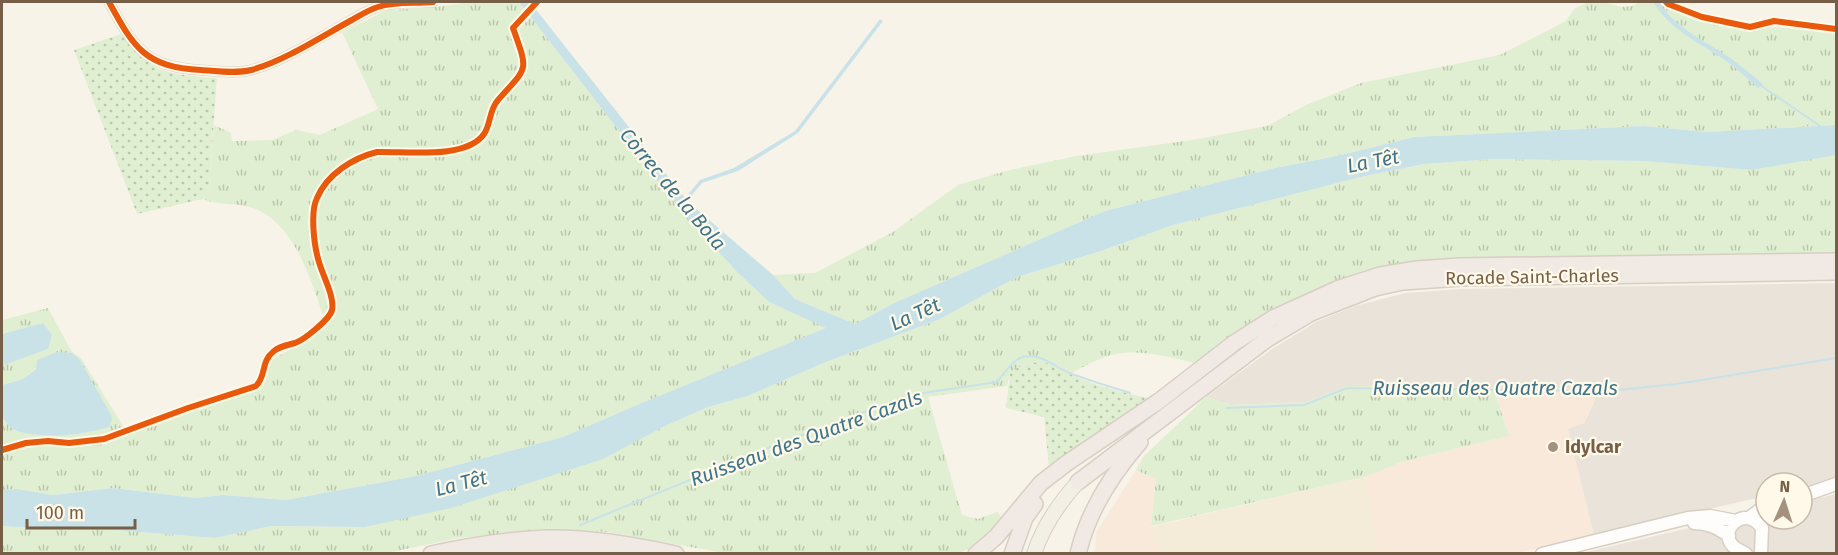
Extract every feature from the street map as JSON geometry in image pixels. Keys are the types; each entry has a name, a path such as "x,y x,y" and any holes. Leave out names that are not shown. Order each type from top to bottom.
{"highway":[{"name":"Rocade Saint-Charles","path":"1320,296 1380,275 1459,266 1836,261"},
{"name":"Rocade Saint-Charles","path":"1245,356 1275,334 1311,313 1352,296 1403,282 1471,278 1836,272"},
{"path":"976,554 996,537 1041,483 1058,469 1159,401 1234,343 1274,318 1320,296"},
{"path":"1078,482 1091,465 1216,367 1284,316 1320,296"},
{"path":"1012,554 1025,518 1054,482 1128,430 1274,318"},
{"path":"1078,482 1245,356"},
{"path":"1078,554 1090,519 1107,484 1143,438 1245,356"},
{"path":"431,554 495,543 545,538 607,542 676,554"},
{"path":"495,554 542,550 613,554"}],"main road":[{"path":"1036,549 1054,512 1078,482"},
{"path":"1814,488 1836,484"},
{"path":"1814,492 1836,484"},
{"path":"1542,554 1688,518 1710,516 1736,521 1754,514"},
{"path":"1749,518 1754,520"},
{"path":"1729,536 1731,525 1736,521"},
{"path":"1634,532 1691,523 1710,525 1720,529 1729,536 1733,546 1745,552 1761,548 1763,531"}],"street":[{"path":"109,2 139,48 152,59 168,67 243,71 292,52 375,8 402,2 433,2"}],"shaded area":[{"path":"1836,283 1836,479 1814,484 1814,471 1754,471 1754,499 1594,535 1568,429 1584,423 1592,407 1595,399 1585,389 1348,386 1306,402 1231,405 1206,397 1272,349 1316,322 1355,306 1405,293 1461,289"},
{"path":"1493,387 1585,389 1595,399 1584,423 1568,429 1594,535 1518,553 1378,553 1367,476 1404,461 1509,436"},
{"path":"1136,470 1156,479 1151,526 1158,553 1095,554 1096,532"},
{"path":"1367,476 1378,553 1158,553 1151,527"},
{"path":"1836,494 1836,553 1578,554 1754,513 1754,531 1814,531 1814,499"}],"green space":[{"path":"472,2 519,2 682,212 737,272 769,302 827,328 563,437 416,476 286,500 223,495 196,498 113,488 53,495 17,489 2,490 2,417 13,429 36,435 95,431 36,368 23,379 2,385 2,366 48,349 43,323 2,334 2,320 48,308 72,352 81,358 125,429 250,392 264,385 271,360 327,327 301,258 281,228 268,216 253,208 215,203 203,199 209,189 214,125 231,133 232,141 272,140 296,130 320,135 378,109 342,32 387,10 428,8"},
{"path":"1588,2 1604,2 1621,7 1632,6 1640,2 1663,2 1699,18 1836,34 1836,125 1707,132 1644,126 1414,137 1275,168 1105,211 894,303 855,324 795,299 773,275 815,273 893,232 958,185 1010,170 1076,156 1192,140 1267,126 1306,105 1361,83 1500,55 1566,21 1574,9"},
{"path":"121,34 142,58 152,65 174,73 217,78 209,189 203,199 137,214 74,50"},
{"path":"1836,155 1836,254 1379,268 1332,283 1272,310 1199,364 1150,354 1124,353 1100,359 1070,374 1057,365 1010,372 1007,386 928,397 962,515 978,519 997,512 1004,520 977,546 958,553 724,553 608,532 545,529 459,538 382,554 2,554 2,526 114,530 215,538 271,526 365,527 663,427 708,407 748,396 821,364 940,319 1017,277 1101,251 1173,225 1365,176 1424,164 1494,159 1644,161 1752,170"},
{"path":"1041,362 1100,386 1152,399 1049,467 1044,417 1006,408 1010,372 1025,364"},
{"path":"1348,386 1493,387 1509,436 1404,461 1367,476 1151,526 1156,479 1136,470 1143,457 1206,397 1231,405 1306,402"}],"water":[{"name":"La Têt","path":"519,2 530,2 685,198 700,180 734,168 795,131 880,19 883,21 798,133 738,171 702,183 687,201 773,275 795,299 855,324 894,303 1105,211 1275,168 1414,137 1644,126 1707,132 1836,125 1836,155 1752,170 1644,161 1494,159 1424,164 1365,176 1173,225 1101,251 1017,277 940,319 821,364 748,396 708,407 663,427 603,459 451,508 365,527 271,526 215,538 114,530 2,526 2,490 17,489 53,495 113,488 196,498 223,495 286,500 416,476 563,437 826,328 769,302 737,272 682,212"},
{"path":"1653,2 1659,2 1682,27 1729,57 1763,84 1758,88 1726,61 1686,35 1668,21"},
{"path":"43,323 52,335 48,349 2,366 2,334"},
{"path":"57,352 72,353 80,360 111,415 112,420 109,427 75,434 38,435 15,430 2,417 2,385 23,379 36,369 37,360"}],"waterway":[{"path":"1760,85 1820,126"},
{"name":"Ruisseau des Quatre Cazals","path":"580,525 768,448 910,395 997,382 1013,362 1027,356 1040,358 1072,374 1130,393"},
{"name":"Ruisseau des Quatre Cazals","path":"1226,408 1304,405 1347,388 1609,391 1677,384 1836,358"}],"cycle path":[{"path":"109,2 134,43 154,59 182,68 233,72 251,70 276,61 374,8 392,4 433,2"},
{"path":"2,450 26,443 48,441 69,443 104,439 256,386 270,355 279,348 295,343 310,334 327,319 332,310 330,292 317,255 313,229 315,204 321,189 342,168 359,158 377,152 450,151 464,148 475,142 484,134 495,104 523,68 522,53 513,28 537,2"},
{"path":"1666,2 1702,17 1750,27 1774,21 1836,29"}],"place":[{"name":"Idylcar","path":"1553,447"}],"water label":[{"name":"Còrrec de la Bola","path":"673,189"}]}
